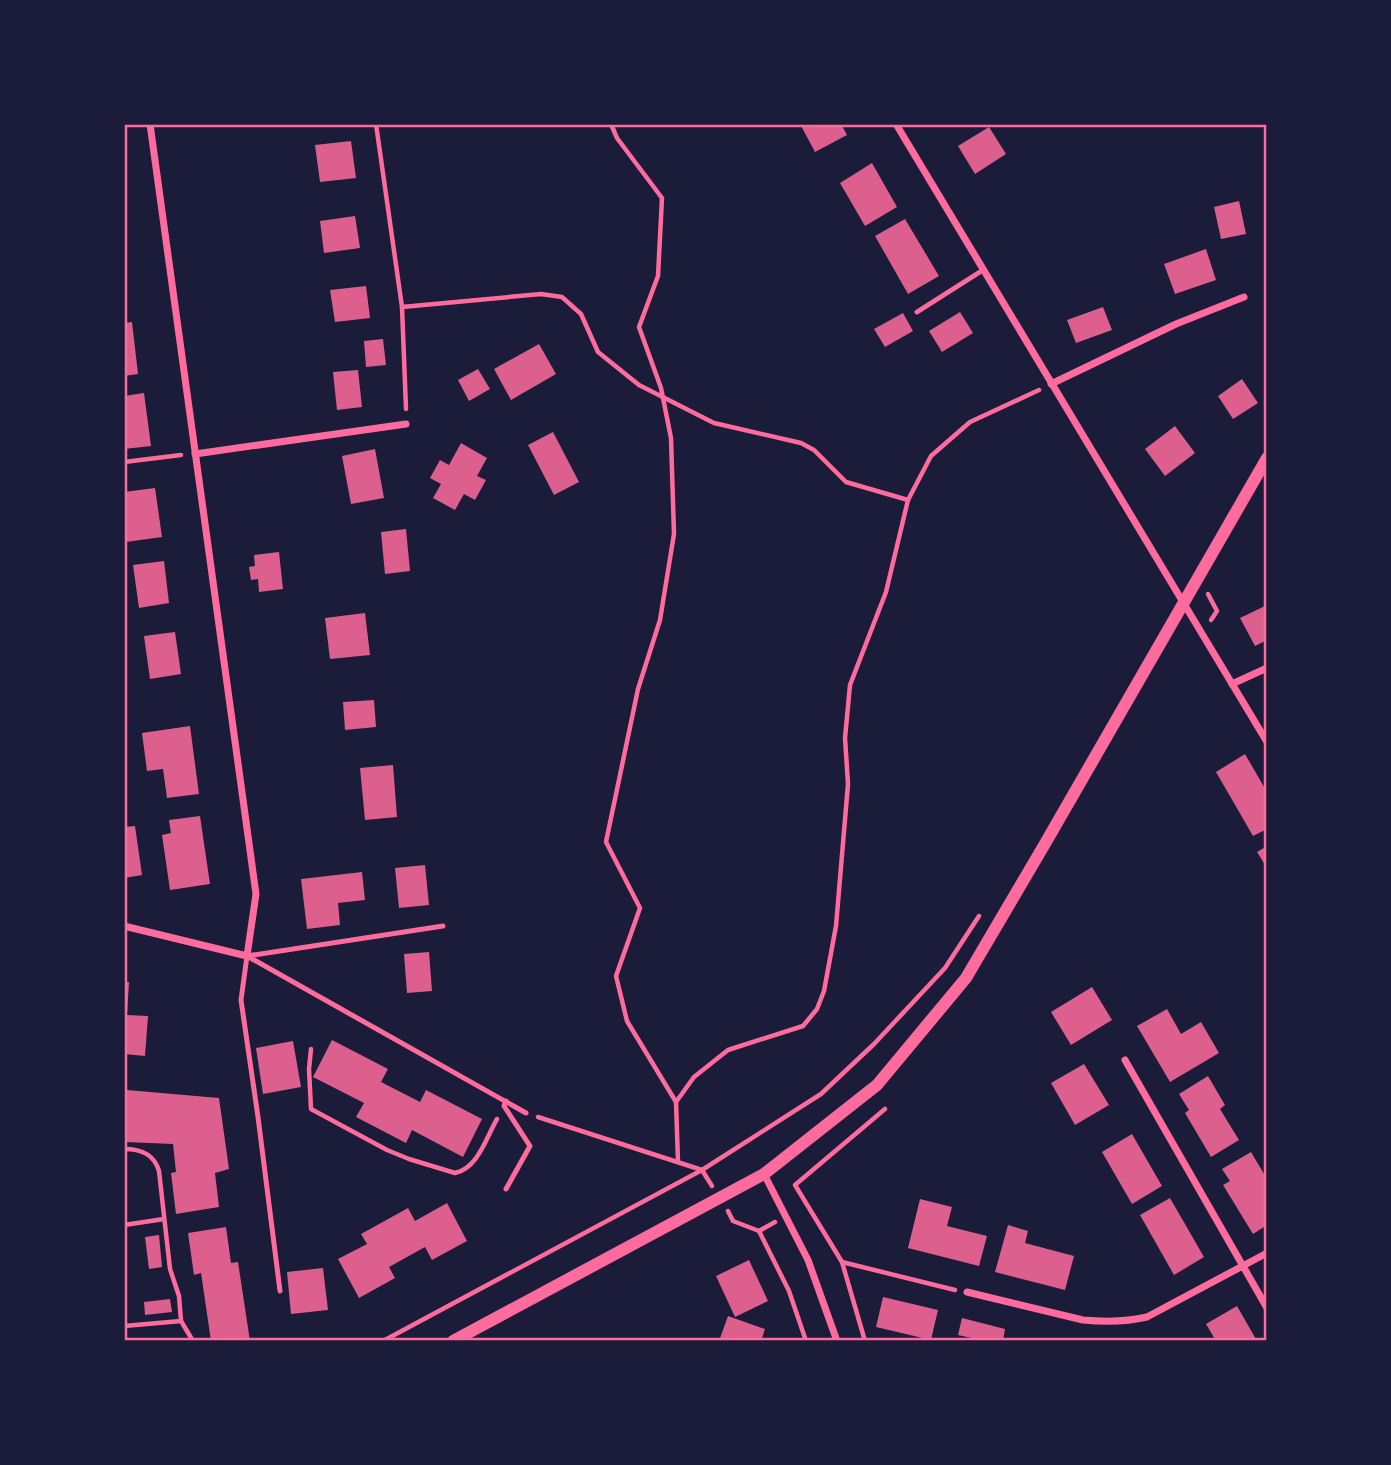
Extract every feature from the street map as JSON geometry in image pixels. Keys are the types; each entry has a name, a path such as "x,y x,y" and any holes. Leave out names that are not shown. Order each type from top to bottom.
{"street":[{"path":"124,926 247,956 256,894 150,124"},
{"path":"896,124 1267,742"},
{"path":"1051,384 1177,324 1244,297"},
{"path":"195,454 406,424"},
{"path":"453,1341 764,1174 877,1085 966,978 1267,458"},
{"path":"1232,684 1267,668"},
{"path":"1125,1060 1267,1308"},
{"path":"764,1174 808,1259 837,1341"},
{"path":"967,1292 1083,1320 1121,1321 1147,1317 1267,1253"}],"lane":[{"path":"917,312 983,270"},
{"path":"247,956 443,926"},
{"path":"247,956 526,1113"},
{"path":"247,956 241,1000 280,1291"},
{"path":"505,1103 530,1146 506,1189"}],"path":[{"path":"376,124 401,307 406,424"},
{"path":"611,124 617,138 662,198 658,276 639,327 662,397 671,438 674,534 660,620 638,689 606,842 640,908 616,976 627,1021 676,1102 678,1162"},
{"path":"401,307 541,294 562,297 581,314 598,352 639,385 714,423 801,443 814,450 846,482 908,500"},
{"path":"676,1102 694,1077 728,1050 803,1026 817,1009 824,991 836,926 848,785 845,738 850,685 886,592 908,500 931,456 970,422 1051,384"},
{"path":"124,462 195,454"},
{"path":"383,1341 702,1170 821,1094 874,1044 945,968 980,914"},
{"path":"311,1049 311,1109 387,1150 455,1173 462,1172 473,1162 505,1103"},
{"path":"865,1341 842,1262 795,1185 885,1109"},
{"path":"526,1113 702,1170 733,1221 759,1231 789,1292 806,1341"},
{"path":"124,1149 142,1151 156,1163 170,1269 179,1296 181,1321 193,1341"},
{"path":"759,1231 806,1203"},
{"path":"124,1225 164,1219"},
{"path":"842,1262 967,1292"},
{"path":"124,1326 181,1321"}],"building":[{"path":"800,124 841,124 847,135 815,152"},
{"path":"989,127 1006,154 975,174 958,146"},
{"path":"351,141 356,178 320,182 315,145"},
{"path":"872,163 897,207 865,226 840,183"},
{"path":"1239,201 1246,234 1221,239 1214,207"},
{"path":"355,216 360,248 324,253 320,221"},
{"path":"905,219 939,276 908,294 875,236"},
{"path":"1206,249 1216,280 1175,294 1164,264"},
{"path":"366,286 370,318 335,322 330,290"},
{"path":"1103,307 1112,330 1076,343 1067,320"},
{"path":"960,312 973,333 942,352 929,331"},
{"path":"903,313 913,331 885,347 874,329"},
{"path":"132,322 138,374 124,376 124,323"},
{"path":"383,339 386,365 366,367 364,341"},
{"path":"539,344 556,374 511,400 494,369"},
{"path":"478,369 490,389 469,401 458,380"},
{"path":"358,370 362,407 337,410 333,372"},
{"path":"1242,379 1258,403 1233,419 1218,396"},
{"path":"144,393 151,446 124,449 124,396"},
{"path":"1175,426 1195,453 1165,476 1145,449"},
{"path":"553,432 579,482 554,495 528,445"},
{"path":"461,443 487,458 477,476 486,480 475,500 464,494 455,510 433,498 441,484 430,478 440,460 449,465"},
{"path":"375,449 384,498 351,504 342,456"},
{"path":"155,488 162,537 126,542 124,492"},
{"path":"406,529 410,571 385,574 381,532"},
{"path":"279,552 283,589 259,592 258,579 251,580 249,567 255,566 254,555"},
{"path":"164,561 169,603 139,608 133,565"},
{"path":"1267,605 1267,640 1255,646 1240,618"},
{"path":"365,613 370,655 330,659 325,618"},
{"path":"175,632 181,674 150,679 144,636"},
{"path":"374,700 376,727 345,730 343,702"},
{"path":"190,726 199,794 167,798 163,769 147,771 142,733"},
{"path":"1245,754 1267,792 1267,829 1253,836 1216,772"},
{"path":"393,765 397,817 365,820 360,768"},
{"path":"200,816 210,884 170,890 162,835 171,833 169,820"},
{"path":"135,826 142,875 124,878 124,827"},
{"path":"1267,846 1267,868 1257,852"},
{"path":"425,865 429,905 399,908 395,868"},
{"path":"362,872 365,900 338,903 340,925 307,929 301,879"},
{"path":"429,952 432,991 407,993 404,954"},
{"path":"124,982 129,982 127,1015 148,1016 145,1056 124,1054"},
{"path":"1092,987 1112,1020 1071,1045 1051,1012"},
{"path":"1167,1009 1181,1034 1201,1022 1219,1053 1170,1082 1137,1026"},
{"path":"332,1040 388,1069 381,1082 420,1102 426,1090 482,1119 463,1157 412,1130 406,1143 356,1117 364,1103 313,1077"},
{"path":"293,1041 301,1087 263,1094 256,1048"},
{"path":"1084,1064 1109,1105 1075,1125 1051,1083"},
{"path":"1208,1076 1225,1105 1220,1109 1239,1140 1211,1157 1185,1113 1189,1110 1179,1094"},
{"path":"127,1090 219,1098 229,1169 215,1173 219,1207 176,1214 171,1173 176,1172 173,1144 125,1142"},
{"path":"1132,1134 1162,1186 1132,1204 1102,1152"},
{"path":"1251,1152 1267,1179 1267,1185 1264,1186 1267,1191 1267,1225 1253,1234 1223,1185 1230,1181 1222,1169"},
{"path":"1170,1198 1204,1257 1174,1275 1140,1215"},
{"path":"920,1199 952,1207 947,1226 987,1236 979,1266 908,1248"},
{"path":"447,1203 467,1241 432,1260 425,1247 389,1267 395,1278 359,1298 338,1259 367,1244 361,1234 408,1208 415,1221"},
{"path":"1008,1225 1028,1231 1025,1243 1074,1256 1065,1290 995,1272"},
{"path":"226,1227 231,1263 238,1262 250,1341 211,1341 201,1273 194,1275 188,1233"},
{"path":"159,1235 162,1267 149,1269 145,1237"},
{"path":"749,1260 768,1301 735,1317 716,1276"},
{"path":"323,1268 328,1310 291,1314 287,1272"},
{"path":"883,1297 938,1310 931,1340 876,1327"},
{"path":"170,1299 172,1312 145,1315 144,1302"},
{"path":"1237,1306 1257,1341 1216,1341 1206,1324"},
{"path":"728,1316 765,1329 761,1341 719,1341"},
{"path":"962,1318 1005,1329 1003,1341 985,1341 958,1335"}]}
